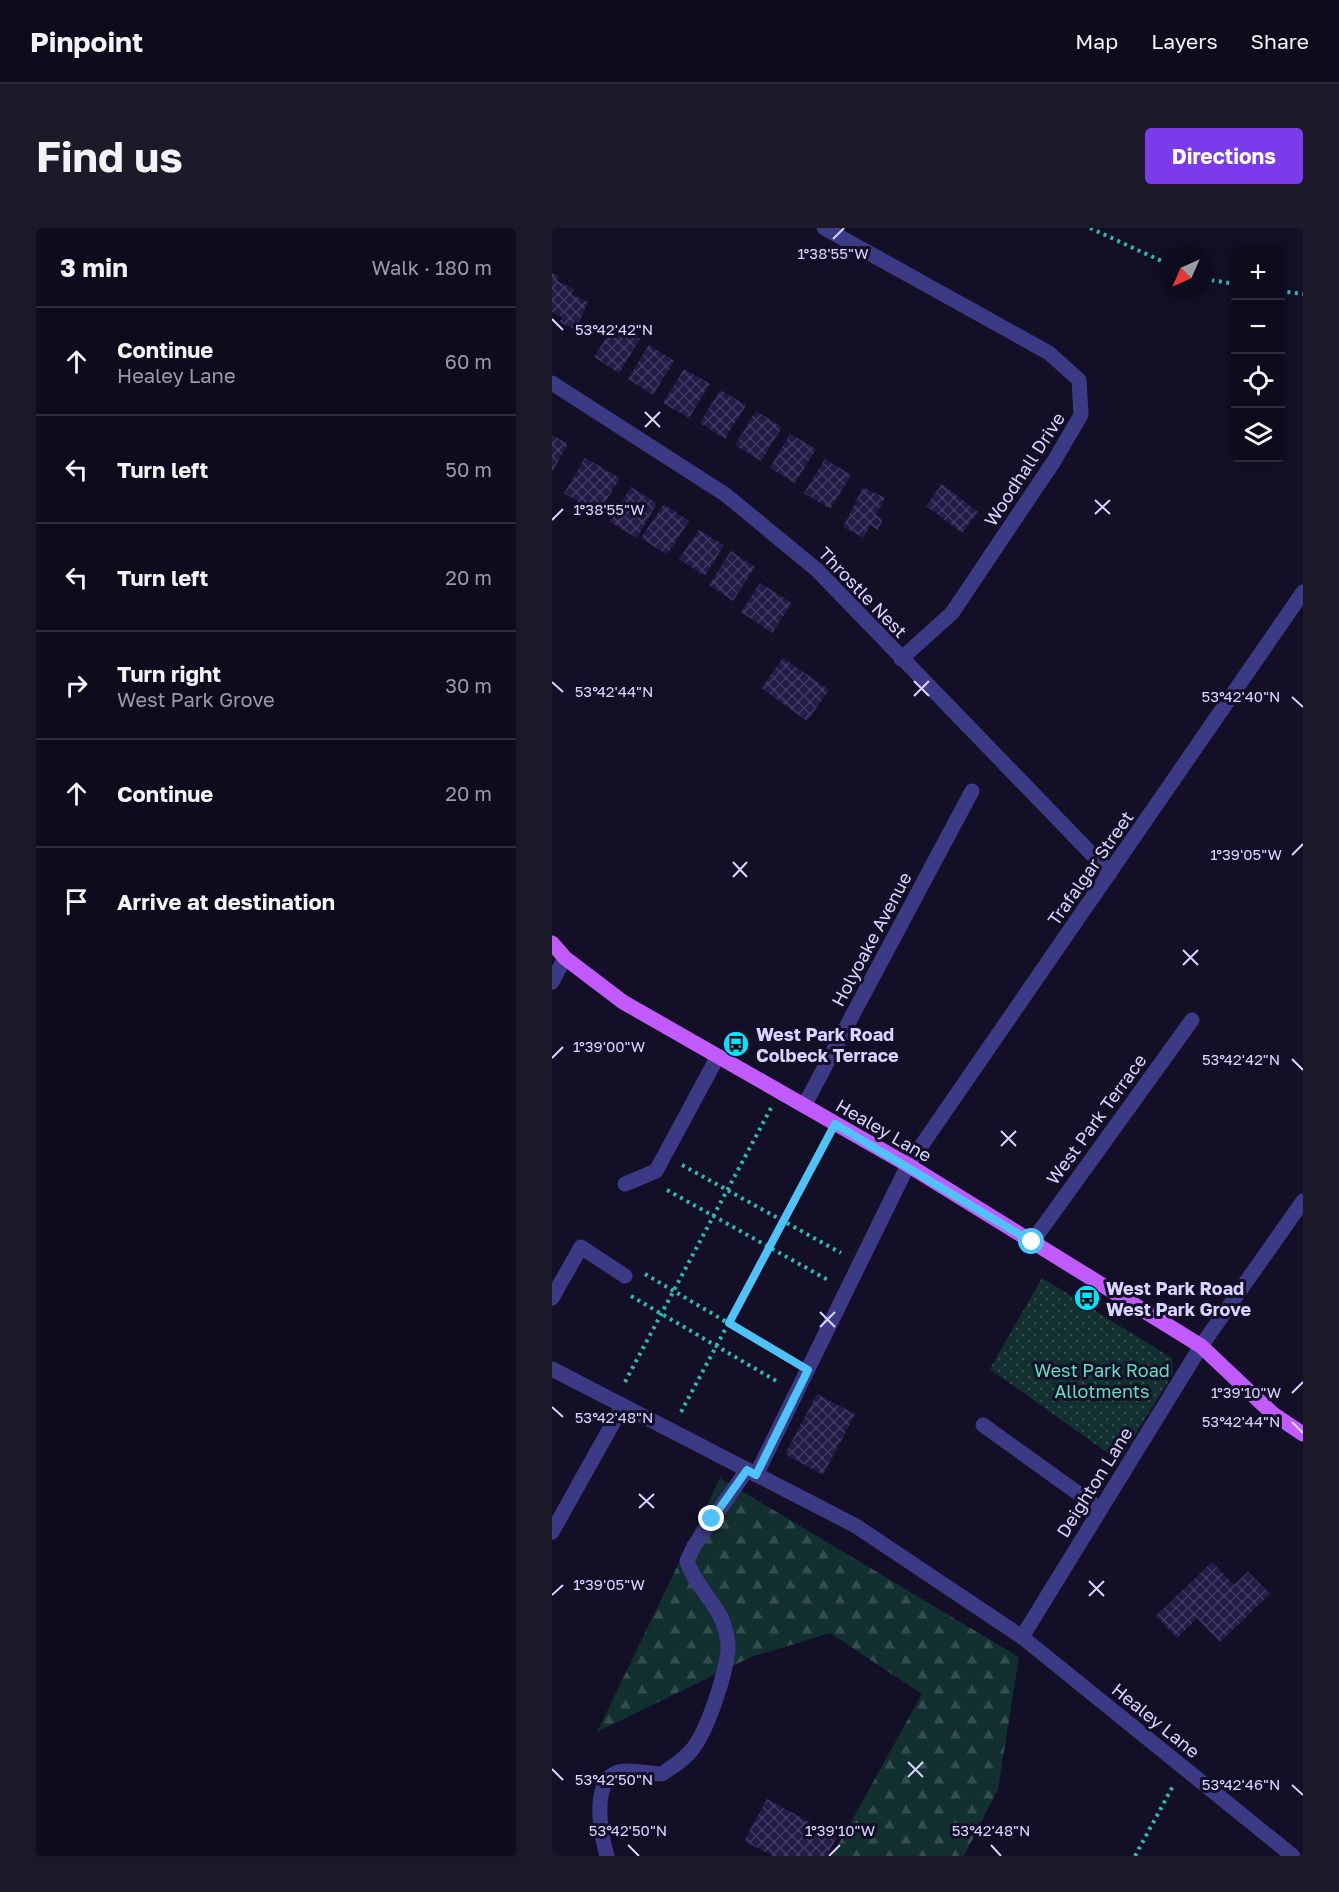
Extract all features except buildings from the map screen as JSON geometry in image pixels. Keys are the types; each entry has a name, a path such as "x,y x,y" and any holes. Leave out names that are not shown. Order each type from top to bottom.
{"main road":[{"name":"Healey Lane","path":"552,943 565,958 623,1002 908,1165 1201,1346 1273,1414 1303,1434"}],"street":[{"name":"Woodhall Drive","path":"824,228 1050,353 1079,380 1082,415 1054,462 952,613 901,659"},
{"name":"Throstle Nest","path":"552,383 726,495 817,570 1110,873"},
{"name":"Trafalgar Street","path":"607,1856 598,1822 602,1790 612,1776 624,1770 662,1774 693,1748 705,1728 725,1662 726,1634 721,1618 691,1573 687,1561 694,1546 751,1472 796,1393 908,1165 1303,592"},
{"name":"Holyoake Avenue","path":"804,1106 972,791"},
{"path":"552,982 565,958"},
{"name":"West Park Terrace","path":"1032,1242 1192,1020"},
{"path":"625,1184 656,1171 718,1056"},
{"name":"Deighton Lane","path":"1022,1637 1201,1346 1303,1201"},
{"path":"552,1298 581,1247 625,1276"},
{"name":"Healey Lane","path":"552,1369 856,1526 1022,1637 1293,1856"},
{"path":"552,1532 618,1405"},
{"path":"983,1425 1100,1509"}],"path":[{"path":"1090,228 1159,260"},
{"path":"1213,280 1231,283"},
{"path":"1285,292 1303,294"},
{"path":"618,1405 661,1313 780,1092"},
{"path":"671,1432 835,1124"},
{"path":"665,1155 860,1264"},
{"path":"656,1171 666,1190 847,1290"},
{"path":"796,1393 627,1294 625,1276 644,1273 808,1370"},
{"path":"1135,1856 1183,1767"}],"green space":[{"name":"West Park Road Allotments","path":"1042,1278 1172,1358 1173,1374 1119,1461 990,1369"},
{"path":"720,1478 1019,1657 998,1789 964,1856 832,1856 922,1694 830,1633 751,1657 597,1732"}],"place":[{"name":"West Park Road Colbeck Terrace","path":"736,1044"},
{"name":"West Park Road West Park Grove","path":"1087,1298"}],"route":[{"path":"712,1519 747,1470 756,1475 808,1370 729,1323 835,1124 908,1165 1032,1242"}]}
